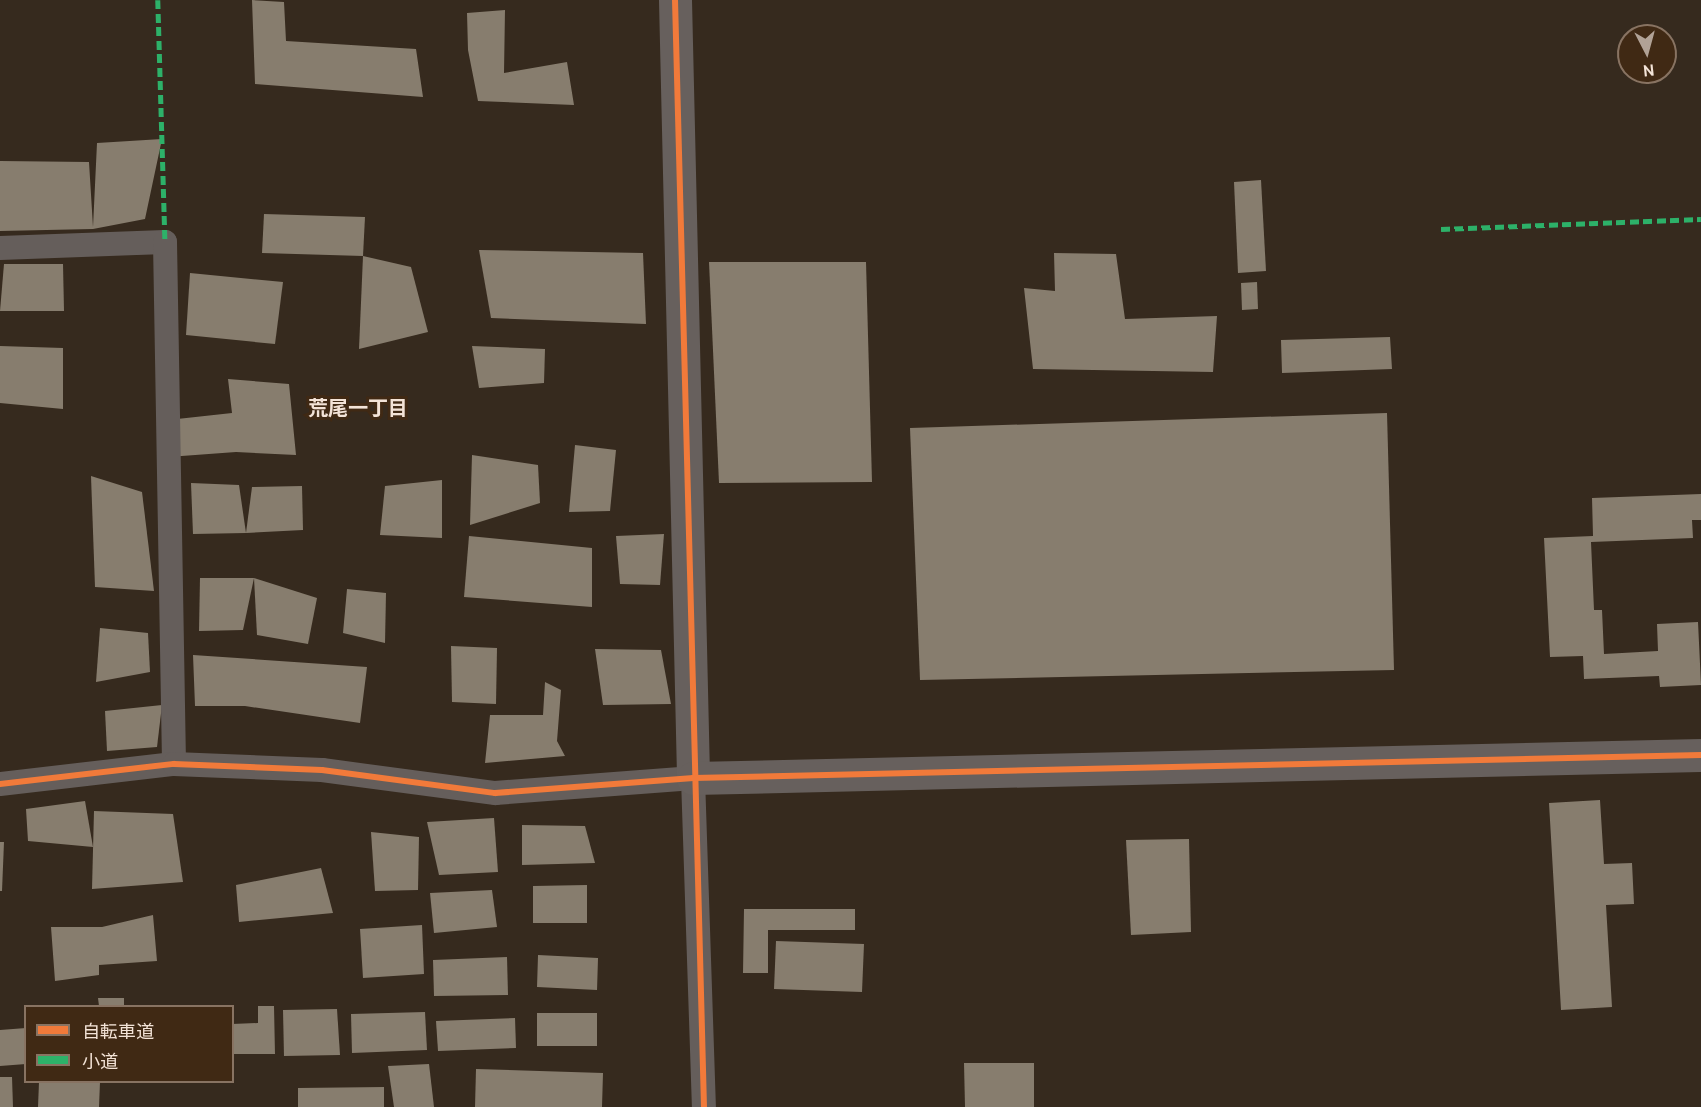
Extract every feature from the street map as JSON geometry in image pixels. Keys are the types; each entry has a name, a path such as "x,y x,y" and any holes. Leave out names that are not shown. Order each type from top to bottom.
{"street":[{"path":"675,0 693,778 704,1107"},
{"path":"0,249 165,242 174,764"},
{"path":"0,784 174,764 322,770 495,793 693,778 1701,755"}],"building":[{"path":"252,0 284,2 286,41 416,49 423,97 255,84"},
{"path":"505,10 504,73 567,62 574,105 478,101 468,50 467,13"},
{"path":"162,139 145,219 93,229 0,231 0,161 89,162 93,227 97,143"},
{"path":"1261,180 1266,271 1238,273 1234,182"},
{"path":"264,214 365,217 363,256 262,253"},
{"path":"479,250 643,253 646,324 491,318"},
{"path":"1054,253 1116,254 1125,319 1217,316 1213,372 1033,369 1024,288 1055,291"},
{"path":"363,256 411,267 428,332 359,349"},
{"path":"709,262 866,262 872,482 719,483"},
{"path":"4,264 63,264 64,311 0,311"},
{"path":"190,273 283,282 275,344 186,335"},
{"path":"1257,282 1258,309 1242,310 1241,283"},
{"path":"1390,337 1392,369 1282,373 1281,340"},
{"path":"0,346 63,348 63,409 0,403"},
{"path":"472,346 545,349 544,383 479,388"},
{"path":"228,379 289,384 296,455 236,452 168,457 168,420 232,413"},
{"path":"1387,413 1394,670 920,680 910,428"},
{"path":"575,445 616,450 610,511 569,512"},
{"path":"472,455 538,465 540,503 470,525"},
{"path":"91,476 142,492 154,591 95,587"},
{"path":"442,480 442,538 380,535 385,486"},
{"path":"191,483 239,485 246,533 193,534"},
{"path":"302,486 303,530 246,533 252,487"},
{"path":"1701,494 1701,520 1692,520 1693,538 1591,542 1594,610 1602,610 1604,654 1658,651 1657,624 1698,622 1701,685 1660,687 1659,676 1584,679 1583,656 1550,657 1544,538 1593,536 1592,498"},
{"path":"664,534 660,585 620,584 616,536"},
{"path":"469,536 592,548 592,607 464,597"},
{"path":"200,578 254,578 243,630 199,631"},
{"path":"254,578 317,598 308,644 257,635"},
{"path":"347,589 386,593 385,643 343,633"},
{"path":"100,628 148,633 150,672 96,682"},
{"path":"451,646 497,648 496,704 452,702"},
{"path":"595,649 661,650 671,704 603,705"},
{"path":"193,655 367,667 360,723 245,706 195,706"},
{"path":"545,682 561,690 557,741 565,756 485,763 490,715 543,715"},
{"path":"162,705 157,747 107,751 105,711"},
{"path":"1600,800 1604,864 1632,863 1634,904 1606,905 1612,1007 1561,1010 1549,803"},
{"path":"85,801 93,847 28,841 26,809"},
{"path":"94,811 173,814 183,882 92,889"},
{"path":"494,818 498,872 439,875 427,822"},
{"path":"522,825 585,826 595,863 522,865"},
{"path":"371,832 419,837 418,890 375,891"},
{"path":"1189,839 1191,932 1131,935 1126,840"},
{"path":"0,842 4,842 2,891 0,891"},
{"path":"321,868 333,913 239,922 236,885"},
{"path":"587,885 587,923 533,923 533,886"},
{"path":"492,890 497,927 434,933 430,893"},
{"path":"744,909 855,909 855,930 768,930 768,973 743,973"},
{"path":"153,915 157,961 99,965 99,975 55,981 51,927 102,927"},
{"path":"422,925 424,974 363,978 360,929"},
{"path":"776,941 864,944 862,992 774,989"},
{"path":"538,955 598,958 597,990 537,987"},
{"path":"507,957 508,995 434,996 433,960"},
{"path":"98,998 124,998 124,1005 99,1005"},
{"path":"258,1006 274,1006 275,1054 234,1054 234,1024 258,1023"},
{"path":"337,1009 340,1055 284,1056 283,1010"},
{"path":"425,1012 427,1050 352,1053 351,1014"},
{"path":"537,1013 597,1013 597,1046 537,1046"},
{"path":"515,1018 516,1048 438,1051 436,1021"},
{"path":"24,1028 24,1064 0,1066 0,1030"},
{"path":"964,1063 1034,1063 1034,1107 965,1107"},
{"path":"429,1064 434,1107 394,1107 388,1066"},
{"path":"476,1069 603,1073 602,1107 475,1107"},
{"path":"0,1077 12,1077 13,1107 0,1107"},
{"path":"39,1083 100,1083 99,1107 38,1107"},
{"path":"384,1087 384,1107 298,1107 298,1088"}],"marked path":[{"path":"158,0 165,242"},
{"path":"1441,229 1701,219"}],"cycle path":[{"path":"675,0 704,1107"},
{"path":"0,784 174,764 322,770 495,793 693,778 1701,755"}],"district":[{"name":"荒尾一丁目","path":"358,408"}]}
